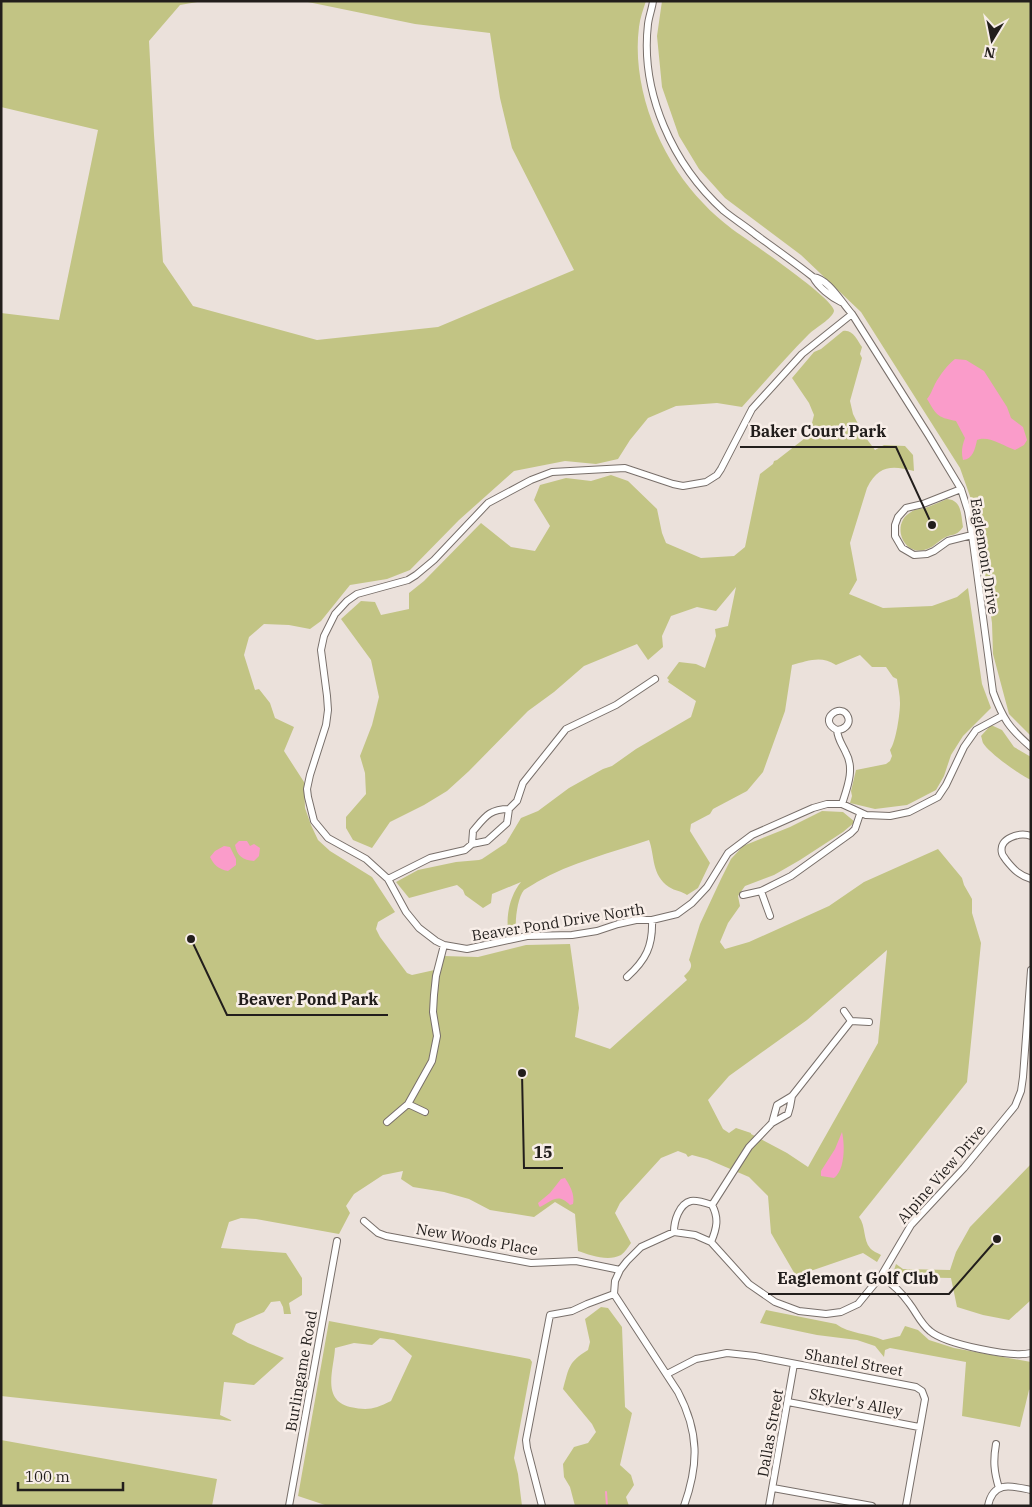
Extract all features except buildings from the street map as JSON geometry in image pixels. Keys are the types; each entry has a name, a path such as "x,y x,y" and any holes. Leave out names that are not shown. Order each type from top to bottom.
{"street":[{"name":"Eaglemont Drive","path":"653,1 648,22 648,64 655,104 681,161 697,183 724,211 813,277 819,278 839,297 852,314 961,489 972,535 993,692 1002,716 1016,734 1031,747"},
{"name":"Beaver Pond Drive North","path":"842,804 827,804 813,808 752,835 728,853 708,886 692,903 677,914 652,920 629,922 597,931 572,935 527,936 467,949 444,945 419,928 406,912 388,879 366,859 328,838 314,821 307,789 326,725 328,710 321,650 324,636 335,614 346,601 357,594 408,580 416,575 434,560 488,503 530,480 552,472 625,468 684,486 706,482 717,475 746,418 768,391 802,354 852,314"},
{"path":"961,489 923,504 906,508 895,524 895,536 902,548 914,555 927,554 948,541 972,535"},
{"path":"388,879 430,858 466,850 472,844 487,841 507,823 509,809 517,801 523,783 566,729 616,705 655,679"},
{"path":"837,730 837,736 846,752 851,768 842,804 860,814 890,816 909,812 938,797 946,785 964,747 976,730 1002,716"},
{"path":"472,844 473,831 486,816 498,809 509,809"},
{"path":"743,895 761,891 802,869 851,833 855,829 860,814"},
{"path":"1031,836 1025,834 1015,835 1002,846 1002,853 1014,871 1031,879"},
{"path":"761,891 770,916"},
{"path":"627,977 637,968 649,950 652,936 652,920"},
{"path":"387,1122 408,1104 429,1067 435,1051 437,1036 433,1012 436,976 444,945"},
{"name":"Alpine View Drive","path":"674,1232 695,1235 712,1242 749,1284 775,1302 799,1311 826,1314 841,1312 858,1304 881,1276 911,1225 964,1168 1015,1106 1021,1091 1023,1077 1031,970"},
{"path":"844,1011 851,1021"},
{"path":"851,1021 869,1022"},
{"path":"772,1123 777,1105 792,1096 851,1021"},
{"path":"712,1205 749,1147 772,1123 788,1114 792,1096"},
{"path":"408,1104 425,1112"},
{"path":"684,1506 694,1470 695,1443 686,1408 667,1374 637,1332 614,1294 615,1281 620,1270 641,1247 674,1232 676,1220 683,1206 692,1201 712,1205"},
{"path":"712,1205 717,1220 712,1242"},
{"name":"New Woods Place","path":"364,1221 378,1233 396,1238 531,1263 576,1260 620,1270"},
{"name":"Burlingame Road","path":"289,1506 337,1241"},
{"path":"881,1276 908,1301 929,1331 939,1337 950,1342 1005,1353 1024,1355 1031,1353"},
{"path":"542,1506 526,1440 550,1315 572,1311 614,1294"},
{"name":"Shantel Street","path":"667,1374 696,1359 727,1353 748,1355 916,1387 922,1391 925,1399 906,1506"},
{"name":"Dallas Street","path":"769,1506 794,1364"},
{"name":"Skyler's Alley","path":"788,1402 919,1427"},
{"path":"996,1444 994,1472 999,1488"},
{"path":"988,1506 993,1493 999,1488 1006,1486 1031,1490"},
{"path":"773,1488 872,1506"}],"green space":[{"path":"1,1 203,1 180,5 149,41 163,262 193,306 317,340 438,327 574,270 512,148 500,98 490,33 415,24 303,1 646,1 639,27 640,75 652,122 674,166 688,186 713,214 806,282 830,304 834,311 833,314 800,343 742,407 717,403 676,406 648,418 630,440 618,459 596,464 565,461 514,471 459,520 410,570 387,579 350,585 321,621 310,629 289,625 264,624 249,637 244,655 255,690 259,689 270,703 275,718 294,727 284,751 304,782 305,808 318,840 330,851 372,877 395,912 378,922 376,929 407,973 412,975 439,969 443,956 478,957 526,945 570,944 579,1008 575,1037 610,1049 687,980 684,976 691,967 689,960 700,924 731,859 743,846 790,827 822,811 843,812 855,822 800,860 774,875 745,886 738,896 740,906 728,923 720,942 725,949 749,942 829,906 864,882 938,849 962,878 972,899 972,913 981,943 967,1082 859,1217 868,1245 872,1250 881,1255 877,1262 863,1253 796,1276 771,1233 768,1196 749,1177 707,1159 692,1155 688,1157 686,1154 678,1151 661,1158 620,1203 615,1213 631,1243 621,1255 610,1258 578,1251 575,1214 555,1202 534,1217 490,1210 469,1199 444,1192 413,1187 401,1179 403,1171 383,1175 354,1194 346,1206 350,1213 339,1234 256,1219 241,1218 229,1222 221,1248 286,1253 302,1278 302,1295 289,1303 291,1314 284,1314 280,1301 271,1302 264,1312 236,1324 232,1334 284,1358 254,1385 224,1382 220,1415 233,1421 1,1396 1,313 59,320 98,130 1,107","holes":["887,950 878,1043 808,1167 751,1133 736,1128 729,1133 723,1129 708,1100 729,1076 807,1020"]},
{"path":"662,1 1031,1 1031,736 1009,714 993,654 992,623 977,516 960,468 861,312 801,255 725,198 699,169 679,136 662,87 657,36"},
{"path":"843,331 852,333 862,347 860,354 862,358 850,401 853,414 863,434 875,450 884,445 905,446 913,455 914,471 899,468 887,469 876,475 867,488 850,543 857,580 849,594 883,608 932,606 957,597 968,588 982,684 991,708 963,736 951,755 944,776 936,790 907,805 875,809 850,803 856,770 886,764 892,756 890,750 896,735 900,708 897,679 893,677 886,667 872,667 860,655 836,665 825,660 809,661 792,665 785,711 763,772 747,791 713,809 710,814 691,824 690,831 710,863 698,888 687,895 669,887 659,877 654,865 649,840 577,864 550,875 524,890 519,902 516,928 508,929 508,917 512,898 521,882 492,894 491,903 483,908 465,895 463,890 457,885 409,898 396,882 418,870 482,859 506,843 521,818 538,811 569,788 612,766 636,749 691,717 696,701 668,682 667,678 679,662 696,664 705,668 716,636 715,629 728,626 736,587 716,611 697,607 671,616 662,636 663,647 648,660 637,644 584,666 528,711 447,791 390,822 372,848 353,840 346,828 346,817 366,794 365,773 360,756 372,725 379,697 371,660 341,619 361,601 375,602 381,615 409,609 409,593 424,581 481,523 511,547 535,551 550,526 534,500 540,485 566,478 591,481 611,475 628,481 657,509 666,543 701,558 734,556 745,547 760,474 809,435 814,415 809,403 792,378 814,352 821,349"},
{"path":"947,499 956,502 958,505 963,527 961,530 927,549 916,550 910,548 902,537 901,523 905,517 914,510 925,508"},
{"path":"991,725 1002,730 1014,747 1031,757 1031,780 1005,763 983,743 981,736"},
{"path":"1031,1164 1031,1300 1009,1320 957,1307 951,1278 901,1277 894,1270 896,1264 903,1269 950,1270 956,1252 970,1227"},
{"path":"601,1307 608,1308 622,1327 625,1407 632,1413 620,1465 631,1475 634,1485 626,1497 629,1506 575,1506 570,1487 564,1477 563,1464 574,1447 588,1443 596,1432 592,1424 563,1389 570,1366 576,1358 588,1350 590,1342 585,1319"},
{"path":"766,1310 836,1324 847,1330 883,1340 900,1336 905,1326 918,1330 929,1340 954,1348 1031,1362 1031,1389 1029,1390 1020,1427 962,1416 966,1362 890,1348 885,1350 884,1357 875,1346 857,1340 817,1335 760,1323"},
{"path":"329,1321 530,1359 532,1362 514,1458 522,1506 328,1506 298,1496","holes":["380,1338 394,1340 412,1356 391,1401 376,1407 362,1409 350,1407 335,1398 331,1383 335,1348 354,1343 372,1345"]},
{"path":"1,1440 217,1479 212,1506 1,1506"}],"shaded area":[{"path":"955,359 966,360 984,371 1007,407 1011,418 1023,427 1027,440 1024,445 1015,450 991,440 981,439 977,440 971,456 963,460 962,449 965,438 956,421 944,418 938,414 927,399 941,374"},
{"path":"239,841 247,841 250,846 254,844 260,848 259,856 254,861 247,860 239,855 235,845"},
{"path":"224,846 230,847 236,859 236,865 228,871 217,866 210,857 215,851"},
{"path":"842,1132 844,1150 838,1174 834,1178 821,1176 821,1171 835,1149"},
{"path":"565,1178 573,1193 573,1204 570,1205 562,1199 555,1199 540,1207 538,1203 550,1193 561,1179"}],"waterway":[{"path":"606,1492 607,1506"}],"place":[{"name":"Baker Court Park","path":"932,525"},
{"name":"Beaver Pond Park","path":"191,939"},
{"name":"15","path":"522,1073"},
{"name":"Eaglemont Golf Club","path":"997,1239"}]}
